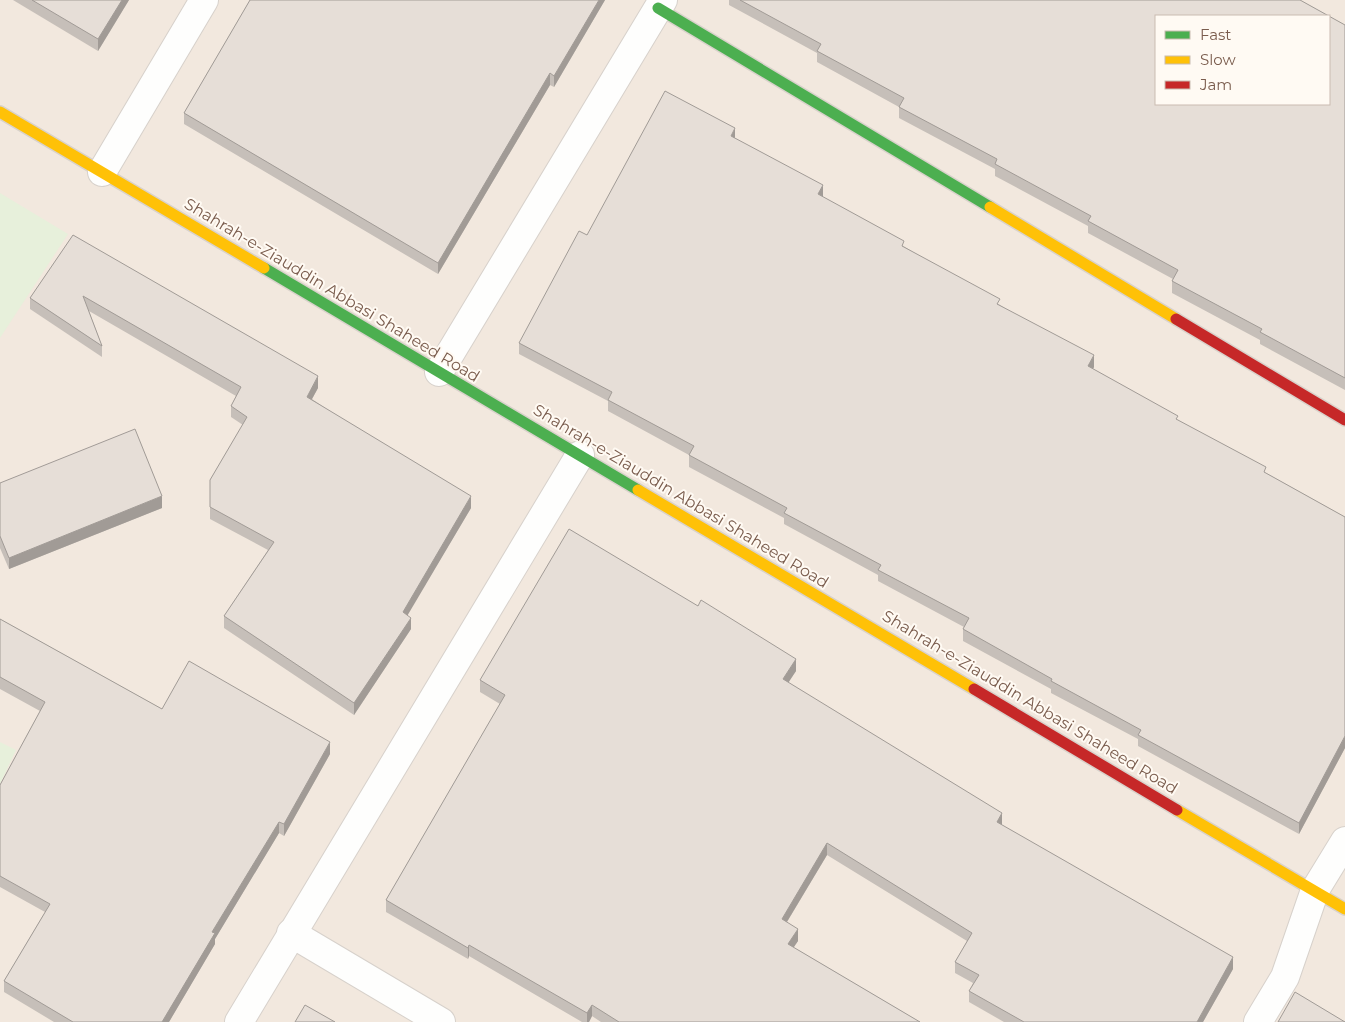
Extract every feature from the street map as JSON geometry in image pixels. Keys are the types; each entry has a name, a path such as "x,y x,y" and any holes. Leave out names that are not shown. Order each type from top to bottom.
{"street":[{"path":"102,172 204,0"},
{"path":"439,372 661,4 1345,420"},
{"name":"Shahrah-e-Ziauddin Abbasi Shaheed Road","path":"0,112 1345,909"},
{"path":"239,1022 580,455"},
{"path":"1258,1022 1285,977 1315,890 1345,841"},
{"path":"291,933 441,1022"}],"shaded area":[{"path":"0,0 1345,0 1345,1022 0,1022"}],"green space":[{"path":"0,193 68,234 0,338"},
{"path":"0,742 16,750 0,784"}],"building":[{"path":"32,0 122,0 98,39"},
{"path":"250,0 599,0 554,76 550,73 438,263 184,113"},
{"path":"740,0 1300,0 1327,15 1155,15 1155,105 1330,105 1330,17 1345,25 1345,378 1260,332 1262,329 1172,281 1178,270 1088,221 1091,216 995,164 997,159 899,107 904,98 817,51 821,44"},
{"path":"665,91 735,128 731,136 823,185 818,194 904,241 902,246 1000,299 997,304 1094,355 1088,366 1178,416 1176,419 1266,467 1264,472 1345,517 1345,736 1299,823 1138,735 1141,730 1051,681 1052,679 963,629 969,618 878,570 881,565 784,513 787,508 689,455 694,446 608,400 612,392 519,343 579,231 587,235"},
{"path":"73,235 318,376 307,397 471,496 403,612 411,618 354,703 224,616 274,542 210,507 210,480 247,417 231,406 241,387 83,296 102,346 30,298"},
{"path":"135,429 162,496 9,558 0,536 0,483"},
{"path":"569,529 698,606 701,600 796,659 783,679 1002,813 997,822 1233,957 1197,1022 1024,1022 969,991 979,975 955,962 972,933 827,843 782,919 798,929 788,944 920,1022 619,1022 592,1005 587,1013 469,945 468,948 386,900 505,695 480,680"},
{"path":"0,619 162,709 189,661 330,742 284,824 279,822 212,932 215,933 162,1022 73,1022 4,981 50,904 0,876 0,785 45,702 0,677"},
{"path":"1295,992 1345,1022 1278,1022"},
{"path":"305,1005 335,1022 295,1022"}],"traffic: fast":[{"path":"658,8 990,207"},
{"path":"264,268 638,490"}],"traffic: slow":[{"path":"0,112 264,268"},
{"path":"990,207 1176,319"},
{"path":"638,490 974,689"},
{"path":"1177,810 1345,909"}],"traffic: jam":[{"path":"1176,319 1345,420"},
{"path":"974,689 1177,810"}]}
